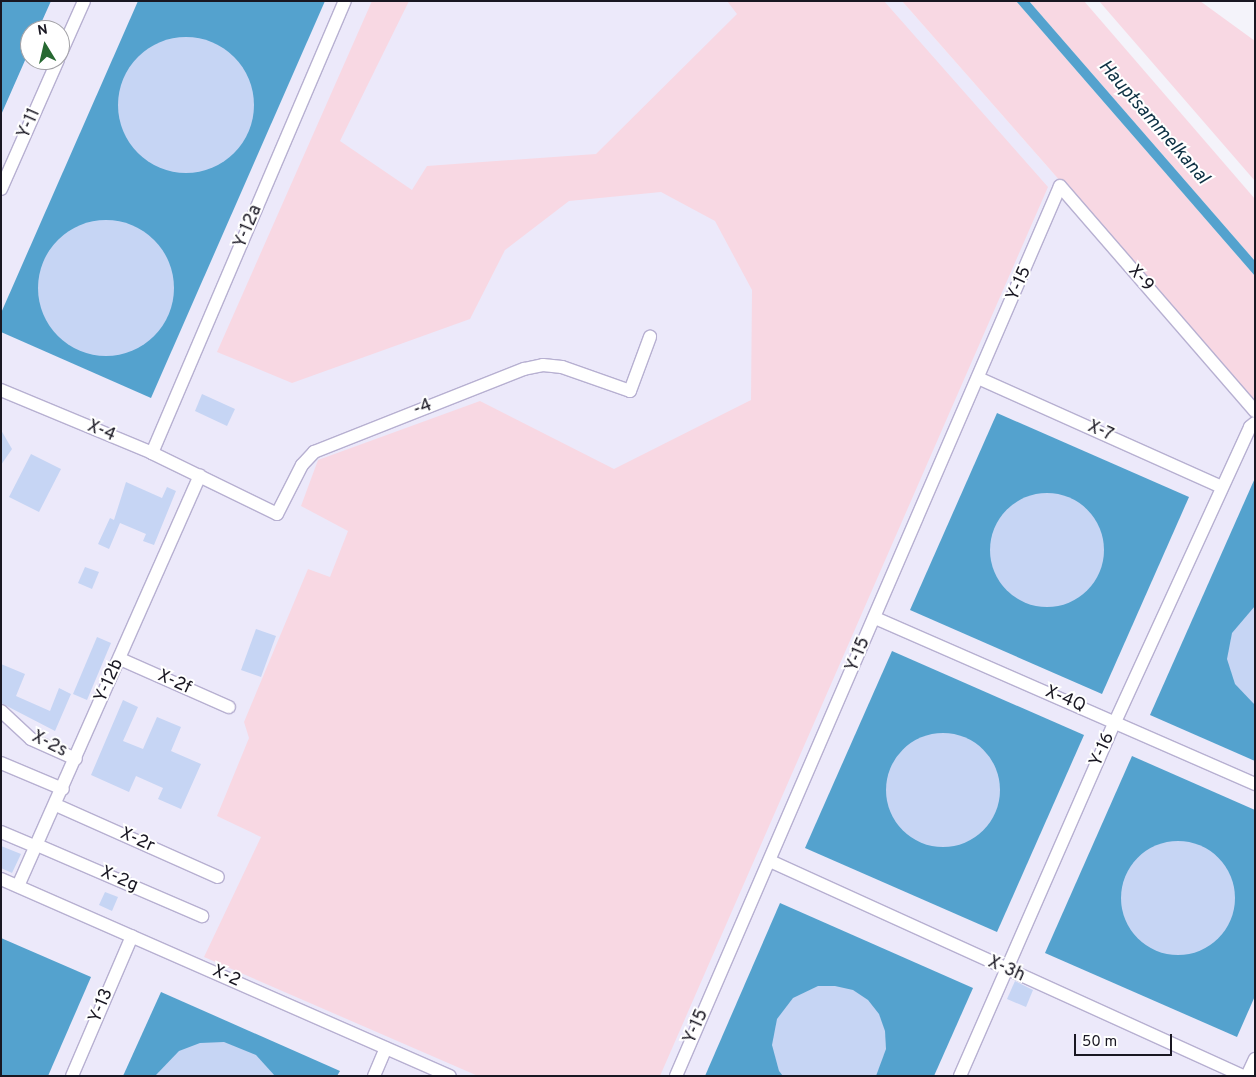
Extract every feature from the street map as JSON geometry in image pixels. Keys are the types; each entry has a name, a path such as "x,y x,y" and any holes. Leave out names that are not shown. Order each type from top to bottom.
{"street":[{"path":"70,32 84,1"},
{"name":"Y-12a","path":"152,453 345,1"},
{"name":"Y-11","path":"1,189 54,70"},
{"name":"X-9","path":"1042,235 1060,186 1255,411"},
{"name":"Y-15","path":"676,1076 978,378 1042,235"},
{"name":"-4","path":"200,475 277,514 302,465 314,452 524,369 543,365 562,367 630,391 650,337"},
{"name":"X-7","path":"978,378 1222,487"},
{"name":"X-4","path":"1,390 200,475"},
{"name":"Y-16","path":"960,1076 1115,722 1252,425"},
{"name":"Y-12b","path":"18,886 56,805 200,475"},
{"name":"X-4Q","path":"875,618 1255,784"},
{"name":"X-2f","path":"120,659 229,707"},
{"name":"X-2s","path":"1,710 31,739 76,759"},
{"path":"1,763 63,788"},
{"name":"X-2r","path":"56,805 218,877"},
{"name":"X-2g","path":"1,832 202,916"},
{"name":"X-3h","path":"770,861 1006,970 1243,1076"},
{"name":"X-2","path":"1,879 450,1076"},
{"name":"Y-13","path":"72,1076 132,936"},
{"path":"374,1076 386,1048"},
{"path":"1248,1076 1255,1059"}],"shaded area":[{"path":"1,1 902,1 1255,403 1255,1076 1,1076"},
{"path":"372,1 409,1 340,141 412,190 427,166 596,154 737,14 727,1 884,1 1048,187 660,1076 478,1076 204,957 261,837 217,816 249,738 244,722 308,569 330,577 348,531 301,506 318,460 480,401 614,469 751,400 752,290 715,221 661,192 569,201 505,250 470,319 292,383 217,352"},
{"path":"902,1 1016,1 1255,276 1255,403"},
{"path":"1029,1 1084,1 1255,199 1255,261"},
{"path":"1099,1 1200,1 1255,41 1255,181"}],"water":[{"path":"1,1 51,1 42,20 20,20 21,70 1,115"},
{"path":"138,1 325,1 151,398 1,332 1,313"},
{"path":"1016,1 1029,1 1255,261 1255,276"},
{"path":"997,413 1189,497 1102,694 910,610"},
{"path":"1255,478 1255,761 1150,715"},
{"path":"892,651 1084,735 997,932 805,848"},
{"path":"1132,756 1255,810 1255,996 1237,1037 1045,953"},
{"path":"780,903 973,988 934,1076 705,1076"},
{"path":"1,938 91,977 48,1076 1,1076"},
{"path":"161,992 340,1071 337,1076 123,1076"}],"building":[{"path":"186,37 212,42 234,57 249,79 254,105 249,131 234,153 212,168 186,173 160,168 138,153 123,131 118,105 123,79 138,57 160,42"},
{"path":"106,220 132,225 154,240 169,262 174,288 169,314 154,336 132,351 106,356 80,351 58,336 43,314 38,288 43,262 58,240 80,225"},
{"path":"202,394 235,409 227,426 195,411"},
{"path":"1,430 12,449 1,465"},
{"path":"31,454 61,469 39,512 9,497"},
{"path":"126,482 162,498 167,487 176,491 154,545 143,541 146,534 120,523 109,549 98,544 110,518 114,520"},
{"path":"1047,493 1069,497 1087,510 1100,528 1104,550 1100,572 1087,590 1069,603 1047,607 1025,603 1007,590 994,572 990,550 994,528 1007,510 1025,497"},
{"path":"85,567 99,572 92,589 78,583"},
{"path":"1255,606 1255,705 1235,684 1227,659 1232,633"},
{"path":"256,629 276,636 261,677 241,670"},
{"path":"97,637 111,643 87,700 73,694"},
{"path":"1,664 25,674 16,696 50,711 59,688 71,694 55,731 1,703"},
{"path":"123,700 138,707 123,741 143,749 157,717 181,727 171,751 201,764 181,809 158,799 163,788 136,776 129,792 91,775"},
{"path":"943,733 965,737 983,750 996,768 1000,790 996,812 983,830 965,843 943,847 921,843 903,830 890,812 886,790 890,768 903,750 921,737"},
{"path":"1178,841 1200,845 1218,858 1231,876 1235,898 1231,920 1218,938 1200,951 1178,955 1156,951 1138,938 1125,920 1121,898 1125,876 1138,858 1156,845"},
{"path":"1,846 21,854 12,873 1,868"},
{"path":"105,892 118,897 112,911 99,905"},
{"path":"1015,981 1033,990 1026,1007 1007,999"},
{"path":"818,986 835,986 853,990 868,1000 879,1014 885,1031 886,1049 876,1076 783,1076 779,1071 772,1045 777,1019 793,998"},
{"path":"224,1042 256,1055 275,1076 155,1076 179,1051 200,1043"}],"water label":[{"name":"Hauptsammelkanal","path":"1153,123"}]}
